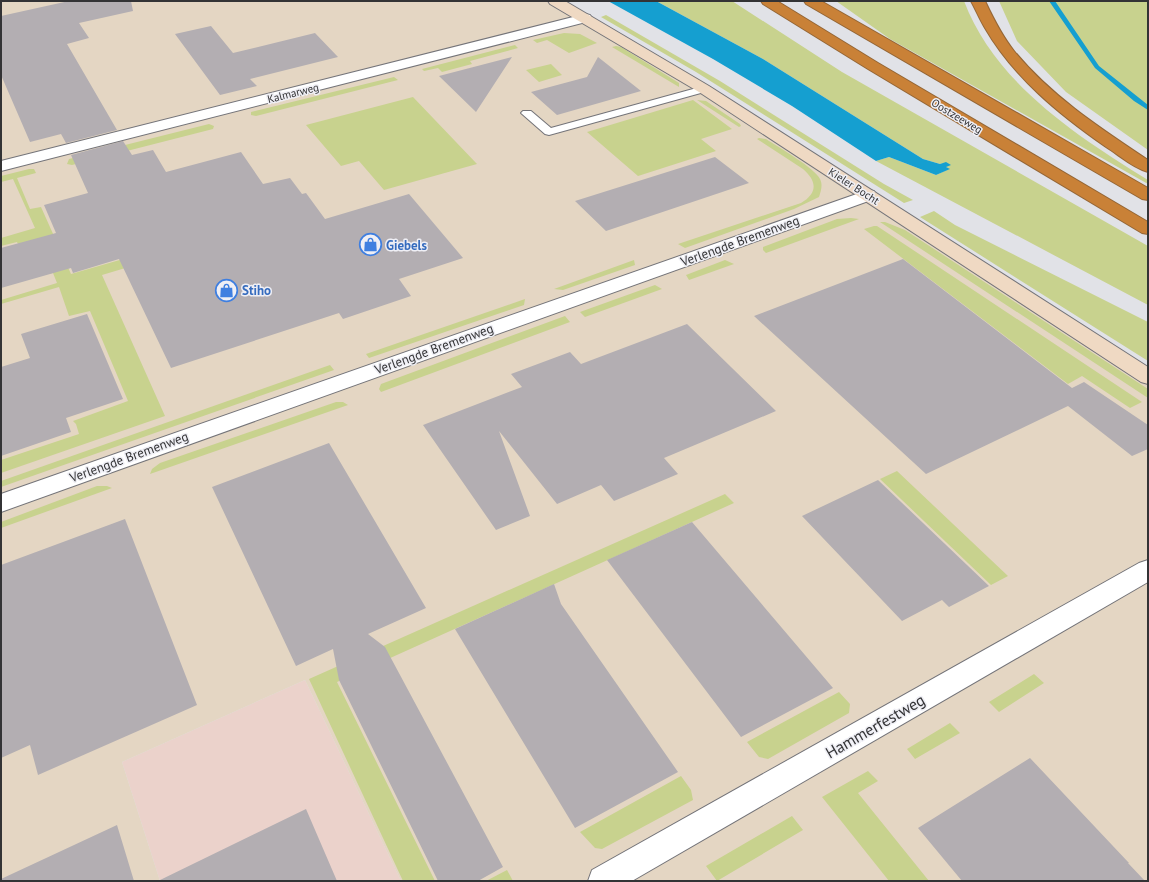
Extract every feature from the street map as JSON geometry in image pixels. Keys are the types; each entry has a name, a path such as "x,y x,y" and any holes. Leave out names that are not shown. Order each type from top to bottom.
{"highway":[{"name":"Oostzeeweg","path":"768,1 873,66 1148,229"},
{"name":"Oostzeeweg","path":"811,1 1148,195"},
{"path":"978,1 984,16 997,39 1010,56 1046,94 1085,125 1148,167"}],"street":[{"name":"Kieler Bocht","path":"555,1 704,89 1148,377"},
{"name":"Kalmarweg","path":"1,166 585,18"},
{"name":"Verlengde Bremenweg","path":"1,503 868,195"},
{"name":"Hammerfestweg","path":"603,881 1148,570"}],"lane":[{"path":"526,113 549,132 704,89"}],"shaded area":[{"path":"1,1 563,1 699,79 1148,367 1148,881 401,881 305,680 122,762 160,881 1,881"},
{"path":"305,680 401,881 160,881 122,762"}],"green space":[{"path":"656,1 732,1 842,72 1148,246 1148,305 876,161 889,157 936,175 949,169 945,167 946,163 940,164 923,159 763,59"},
{"path":"836,1 964,1 978,30 996,57 1017,82 1041,105 1067,126 1148,180 1148,184 890,39"},
{"path":"999,1 1148,1 1148,150 1066,92 1017,41"},
{"path":"606,15 720,81 884,184 913,200 904,203 696,72 601,17"},
{"path":"564,33 580,34 597,43 569,53 547,40 537,43 533,40"},
{"path":"515,45 518,48 470,61 472,64 442,72 438,68 424,71 422,69"},
{"path":"612,47 621,47 679,83 679,87"},
{"path":"551,64 562,75 539,82 526,70"},
{"path":"394,77 398,80 256,116 251,115 251,112"},
{"path":"413,97 477,164 384,190 359,161 341,166 306,125"},
{"path":"693,100 732,129 701,139 716,151 638,176 587,132"},
{"path":"697,100 706,101 741,126 739,127"},
{"path":"209,124 214,126 213,129 72,165 67,164 69,159"},
{"path":"757,139 766,139 787,152 817,174 821,184 819,197 794,209 685,248 678,244 801,203 807,199 814,187 808,173"},
{"path":"34,169 36,173 17,178 30,209 41,207 71,274 283,213 289,219 102,275 165,416 1,473 1,460 79,434 76,424 73,421 128,401 90,311 69,316 59,287 1,304 1,300 57,283 53,273 33,277 17,242 1,246 1,238 35,228 13,179 1,182 1,176"},
{"path":"934,211 955,225 1148,322 1148,361 920,217"},
{"path":"837,219 859,219 766,253 763,250 763,247"},
{"path":"880,222 885,222 905,230 1148,389 1148,398"},
{"path":"877,226 1142,402 1130,408 1082,376 1068,384 864,229"},
{"path":"634,260 635,265 563,290 554,289"},
{"path":"725,260 734,264 689,280 686,275"},
{"path":"655,285 662,289 585,317 580,312"},
{"path":"525,299 524,305 369,358 366,354"},
{"path":"565,316 570,322 381,392 379,389 381,384"},
{"path":"330,365 334,370 1,487 1,481"},
{"path":"336,402 343,402 348,405 150,474 152,469 160,463"},
{"path":"897,471 1008,576 991,585 880,479"},
{"path":"97,486 107,486 112,488 1,528 1,522"},
{"path":"725,494 734,503 337,682 435,881 403,881 309,679"},
{"path":"1034,674 1044,683 999,712 989,702"},
{"path":"839,692 850,704 849,713 768,759 759,757 747,742"},
{"path":"950,723 960,733 915,759 907,749"},
{"path":"868,771 878,781 858,793 929,881 889,881 822,797"},
{"path":"681,776 691,790 693,800 602,849 595,848 580,832"},
{"path":"792,816 803,830 717,881 706,866"},
{"path":"507,870 513,881 486,881"}],"water":[{"path":"608,1 656,1 763,59 923,159 940,164 946,162 951,165 946,167 950,169 936,175 889,157 876,161 792,106 713,59"}],"building":[{"path":"69,1 131,1 133,11 79,23 89,38 67,44 117,130 66,143 61,134 30,142 1,75 1,16"},
{"path":"211,26 233,53 315,33 338,57 250,79 257,86 220,95 175,34"},
{"path":"512,57 476,112 439,76"},
{"path":"598,57 641,91 557,115 531,92 587,77"},
{"path":"123,141 132,155 153,150 166,172 241,152 263,184 290,178 302,194 306,193 325,219 409,194 463,258 399,279 411,296 343,319 339,313 171,368 119,259 73,273 71,268 1,288 1,248 56,233 44,205 88,193 71,155"},
{"path":"715,157 749,183 606,231 575,201"},
{"path":"903,259 1072,388 1084,382 1148,425 1148,449 1132,456 1068,406 926,474 754,316"},
{"path":"87,314 123,399 66,418 71,432 1,456 1,367 30,358 21,334"},
{"path":"687,324 776,411 664,458 678,474 614,501 601,485 557,504 499,431 530,516 496,530 423,425 522,387 511,374 570,352 581,364"},
{"path":"329,443 426,608 368,634 385,647 503,867 478,881 438,881 339,680 333,649 296,666 212,487"},
{"path":"878,480 989,586 949,607 942,600 902,621 802,516"},
{"path":"125,519 197,705 38,775 30,745 1,758 1,565"},
{"path":"692,522 833,688 741,737 607,560"},
{"path":"554,584 561,604 678,772 575,828 455,629"},
{"path":"1030,758 1145,881 962,881 918,828"},
{"path":"306,809 337,881 158,881"},
{"path":"117,825 134,881 1,881 1,879"}],"waterway":[{"path":"1052,1 1097,67 1136,100 1148,108"}],"place":[{"name":"Giebels","path":"371,245"},
{"name":"Stiho","path":"227,290"}]}
